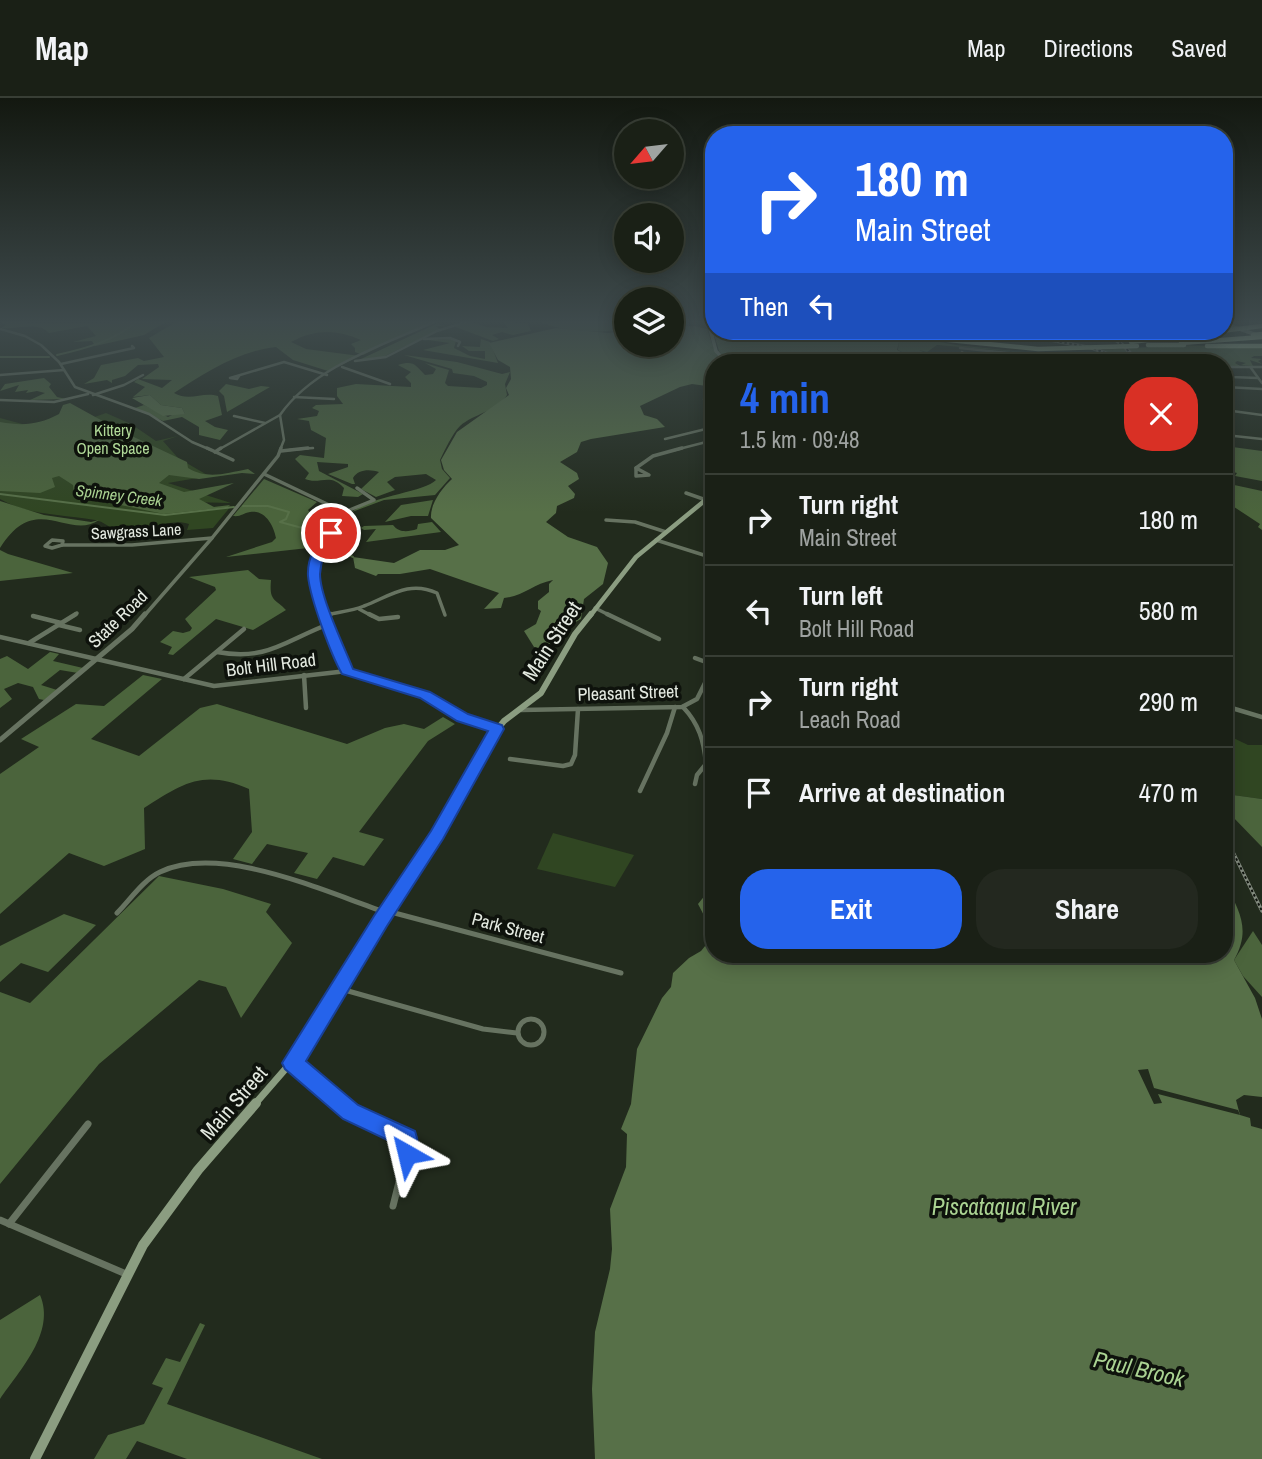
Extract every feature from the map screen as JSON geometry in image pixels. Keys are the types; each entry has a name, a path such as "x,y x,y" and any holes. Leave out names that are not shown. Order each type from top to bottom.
{"main road":[{"name":"Main Street","path":"36,1459 61,1413 126,1275 174,1200 313,1035 386,912 438,834 497,729 541,692 571,640 633,560 666,531 705,503"}],"street":[{"path":"72,385 149,414 194,443 233,460"},
{"path":"0,400 52,402 125,385"},
{"path":"215,452 280,415 294,397 309,385"},
{"path":"1233,387 1262,388"},
{"path":"294,397 334,399"},
{"path":"1233,411 1262,415"},
{"path":"280,415 284,440 281,451 313,448"},
{"path":"234,416 266,424"},
{"path":"665,439 705,429"},
{"path":"1233,436 1262,439"},
{"path":"636,468 653,456 705,442"},
{"name":"State Road","path":"0,740 138,623 212,538 281,451"},
{"path":"264,474 346,511 374,500 357,488"},
{"path":"686,493 705,500"},
{"path":"346,511 347,519 324,541 314,566 316,588 347,671"},
{"path":"606,520 639,523 666,531"},
{"name":"Sawgrass Lane","path":"62,545 142,545 212,538"},
{"path":"656,540 705,555"},
{"path":"326,615 358,608 394,590 419,587 437,593 445,615"},
{"path":"358,608 379,619 398,617"},
{"path":"595,608 659,639"},
{"path":"28,644 77,613"},
{"path":"33,616 80,630"},
{"path":"216,652 241,657 269,653 329,624"},
{"path":"184,680 244,629"},
{"name":"Bolt Hill Road","path":"0,637 184,680 226,686 347,671 425,695 463,718 497,729"},
{"path":"695,658 705,662"},
{"path":"304,675 306,708"},
{"name":"Pleasant Street","path":"520,710 682,707 696,699 705,682"},
{"path":"682,707 699,725 705,755"},
{"path":"640,791 667,733 675,708"},
{"path":"1233,708 1262,717"},
{"path":"510,759 565,766 571,764 575,755 578,709"},
{"path":"695,784 697,775 705,765"},
{"name":"Park Street","path":"117,913 162,871 217,863 268,875 386,912 621,973"},
{"path":"340,988 482,1029 517,1033"},
{"path":"528,1020 537,1020 546,1029 544,1037 533,1045 520,1041 517,1033 520,1025 528,1020"},
{"path":"292,1063 351,1112 407,1138 407,1154 393,1206"},
{"path":"9,1224 88,1124"},
{"path":"0,1220 126,1275"}],"green space":[{"path":"5,385 51,385 49,387 57,397 66,399 30,400 45,393 26,393 28,390 15,392 19,385 0,391"},
{"path":"140,385 162,388 166,385 188,385 174,393 186,397 218,396 222,415 205,421 228,430 220,440 199,435 199,427 182,417 163,421 135,408 144,405 168,417 176,413 185,414 182,408 161,405 150,395 133,397 145,387"},
{"path":"225,385 249,389 270,387 227,412 224,396 219,391"},
{"path":"354,385 411,387 411,385 447,385 481,388 487,385 505,385 507,395 498,405 465,422 454,433 440,460 442,469 450,478 435,495 384,500 352,512 372,502 421,488 436,480 426,474 395,477 387,482 395,490 376,497 361,489 379,472 361,471 355,475 355,484 352,484 328,474 348,467 348,464 317,462 319,471 363,494 358,497 342,496 344,488 339,483 305,479 309,473 295,459 300,455 324,458 326,438 311,430 309,421 297,419 317,416 319,411 312,408 316,405 343,404 337,396 337,388"},
{"name":"Kittery Open Space","path":"70,403 187,462 188,468 195,472 217,475 248,469 255,474 242,473 199,479 169,475 159,483 184,492 234,483 199,499 214,507 230,505 228,507 164,514 87,498 74,493 73,485 59,476 52,478 55,487 40,493 0,491 0,422 37,422 59,414 63,405"},
{"name":"Kittery Open Space","path":"106,413 131,424 156,441 178,436 163,441 178,458 209,476 168,483 231,503 189,502 212,507 231,506 213,528 187,530 189,524 173,522 120,531 98,521 22,509 0,499 0,418 52,432"},
{"path":"1233,447 1262,451 1262,481 1235,476 1237,473 1233,472"},
{"path":"264,479 317,502 308,510 315,519 313,534 321,539 317,547 226,557 272,542 276,538 271,524 260,513 233,516"},
{"path":"1233,485 1262,491 1262,530 1258,527 1260,524 1233,506"},
{"path":"433,500 428,516 411,516 385,522 401,505"},
{"path":"0,501 44,515 91,522 99,520 87,525 39,519 26,522 13,531 0,548"},
{"path":"432,522 441,532 366,542 376,529 361,528 393,525 401,531 407,531 417,529 418,524"},
{"path":"0,550 8,554 73,573 0,581"},
{"path":"248,570 259,579 271,580 272,596 286,610 253,630 216,619 173,655 168,654 172,647 160,642 173,631 190,631 192,628 185,619 216,590 215,587 189,577"},
{"path":"50,652 59,654 53,661 83,668 78,673 60,670 41,685 57,690 44,700 39,699 33,687 18,683 4,689 12,699 0,708 0,659 7,656 28,669"},
{"path":"143,675 162,679 91,739 139,756 200,708 217,704 347,744 385,728 404,724 424,729 443,717 455,724 428,741 359,832 384,839 364,866 333,857 317,879 294,873 308,853 267,844 252,864 233,859 252,832 249,789 219,780 206,780 182,786 144,808 145,849 104,866 69,853 0,914 0,774 39,747 21,739 76,704 104,706"},
{"path":"1233,738 1248,745 1262,745 1262,799 1233,795"},
{"path":"1233,795 1262,799 1262,847 1233,817"},
{"path":"553,833 634,855 615,887 537,869"},
{"path":"159,876 223,889 271,904 266,912 292,943 241,1018 226,987 199,980 99,1064 0,1184 0,992 30,1003"},
{"path":"64,914 96,925 48,972 21,963 0,982 0,946"},
{"path":"1253,931 1262,945 1262,997 1243,976 1234,960"},
{"path":"40,1295 44,1309 40,1337 26,1363 0,1399 0,1320"},
{"path":"200,1323 205,1325 167,1404 322,1459 187,1459 137,1441 126,1459 94,1459 108,1435 144,1424 163,1388 152,1384 166,1358 180,1362"}],"water":[{"path":"508,385 690,385 640,406 644,415 657,419 665,427 581,442 577,452 560,462 577,473 579,479 568,486 575,494 574,498 557,506 556,513 546,522 568,537 597,547 608,563 603,584 584,599 581,619 568,626 564,639 537,648 524,631 536,624 541,611 538,609 538,601 549,592 549,584 553,580 504,598 501,608 484,609 499,593 430,569 376,576 355,568 353,557 394,563 420,550 445,550 459,545 431,518 437,497 452,479 444,470 441,460 457,432 509,395 506,388"},
{"path":"150,395 161,405 182,408 185,414 163,416 132,398"},
{"path":"705,895 705,918 698,904"},
{"name":"Piscataqua River","path":"1233,900 1243,930 1234,960 1255,998 1262,1019 1262,1097 1244,1095 1236,1100 1240,1115 1250,1118 1251,1126 1262,1129 1262,1459 595,1459 592,1389 595,1332 610,1269 610,1209 626,1167 627,1134 621,1129 631,1104 637,1049 662,998 671,987 673,973 705,946 705,963 1233,963"}],"pier":[{"path":"1148,1069 1154,1088 1238,1110 1240,1115 1158,1094 1162,1103 1154,1104 1138,1070"}],"waterway":[{"name":"Spinney Creek","path":"0,494 165,515 234,507"},
{"name":"Spinney Creek","path":"243,506 268,506 289,512 286,519 280,522 306,529 302,535 307,544 315,549 314,553"},
{"name":"Spinney Creek","path":"323,552 345,553 353,557"}],"railway":[{"path":"1233,852 1262,911"}],"route":[{"path":"331,533 322,544 314,574 318,594 347,671 425,695 463,718 497,729 438,834 380,921 313,1035 292,1063 351,1112 407,1138 407,1154"}],"water label":[{"name":"Paul Brook","path":"1139,1369"}]}
